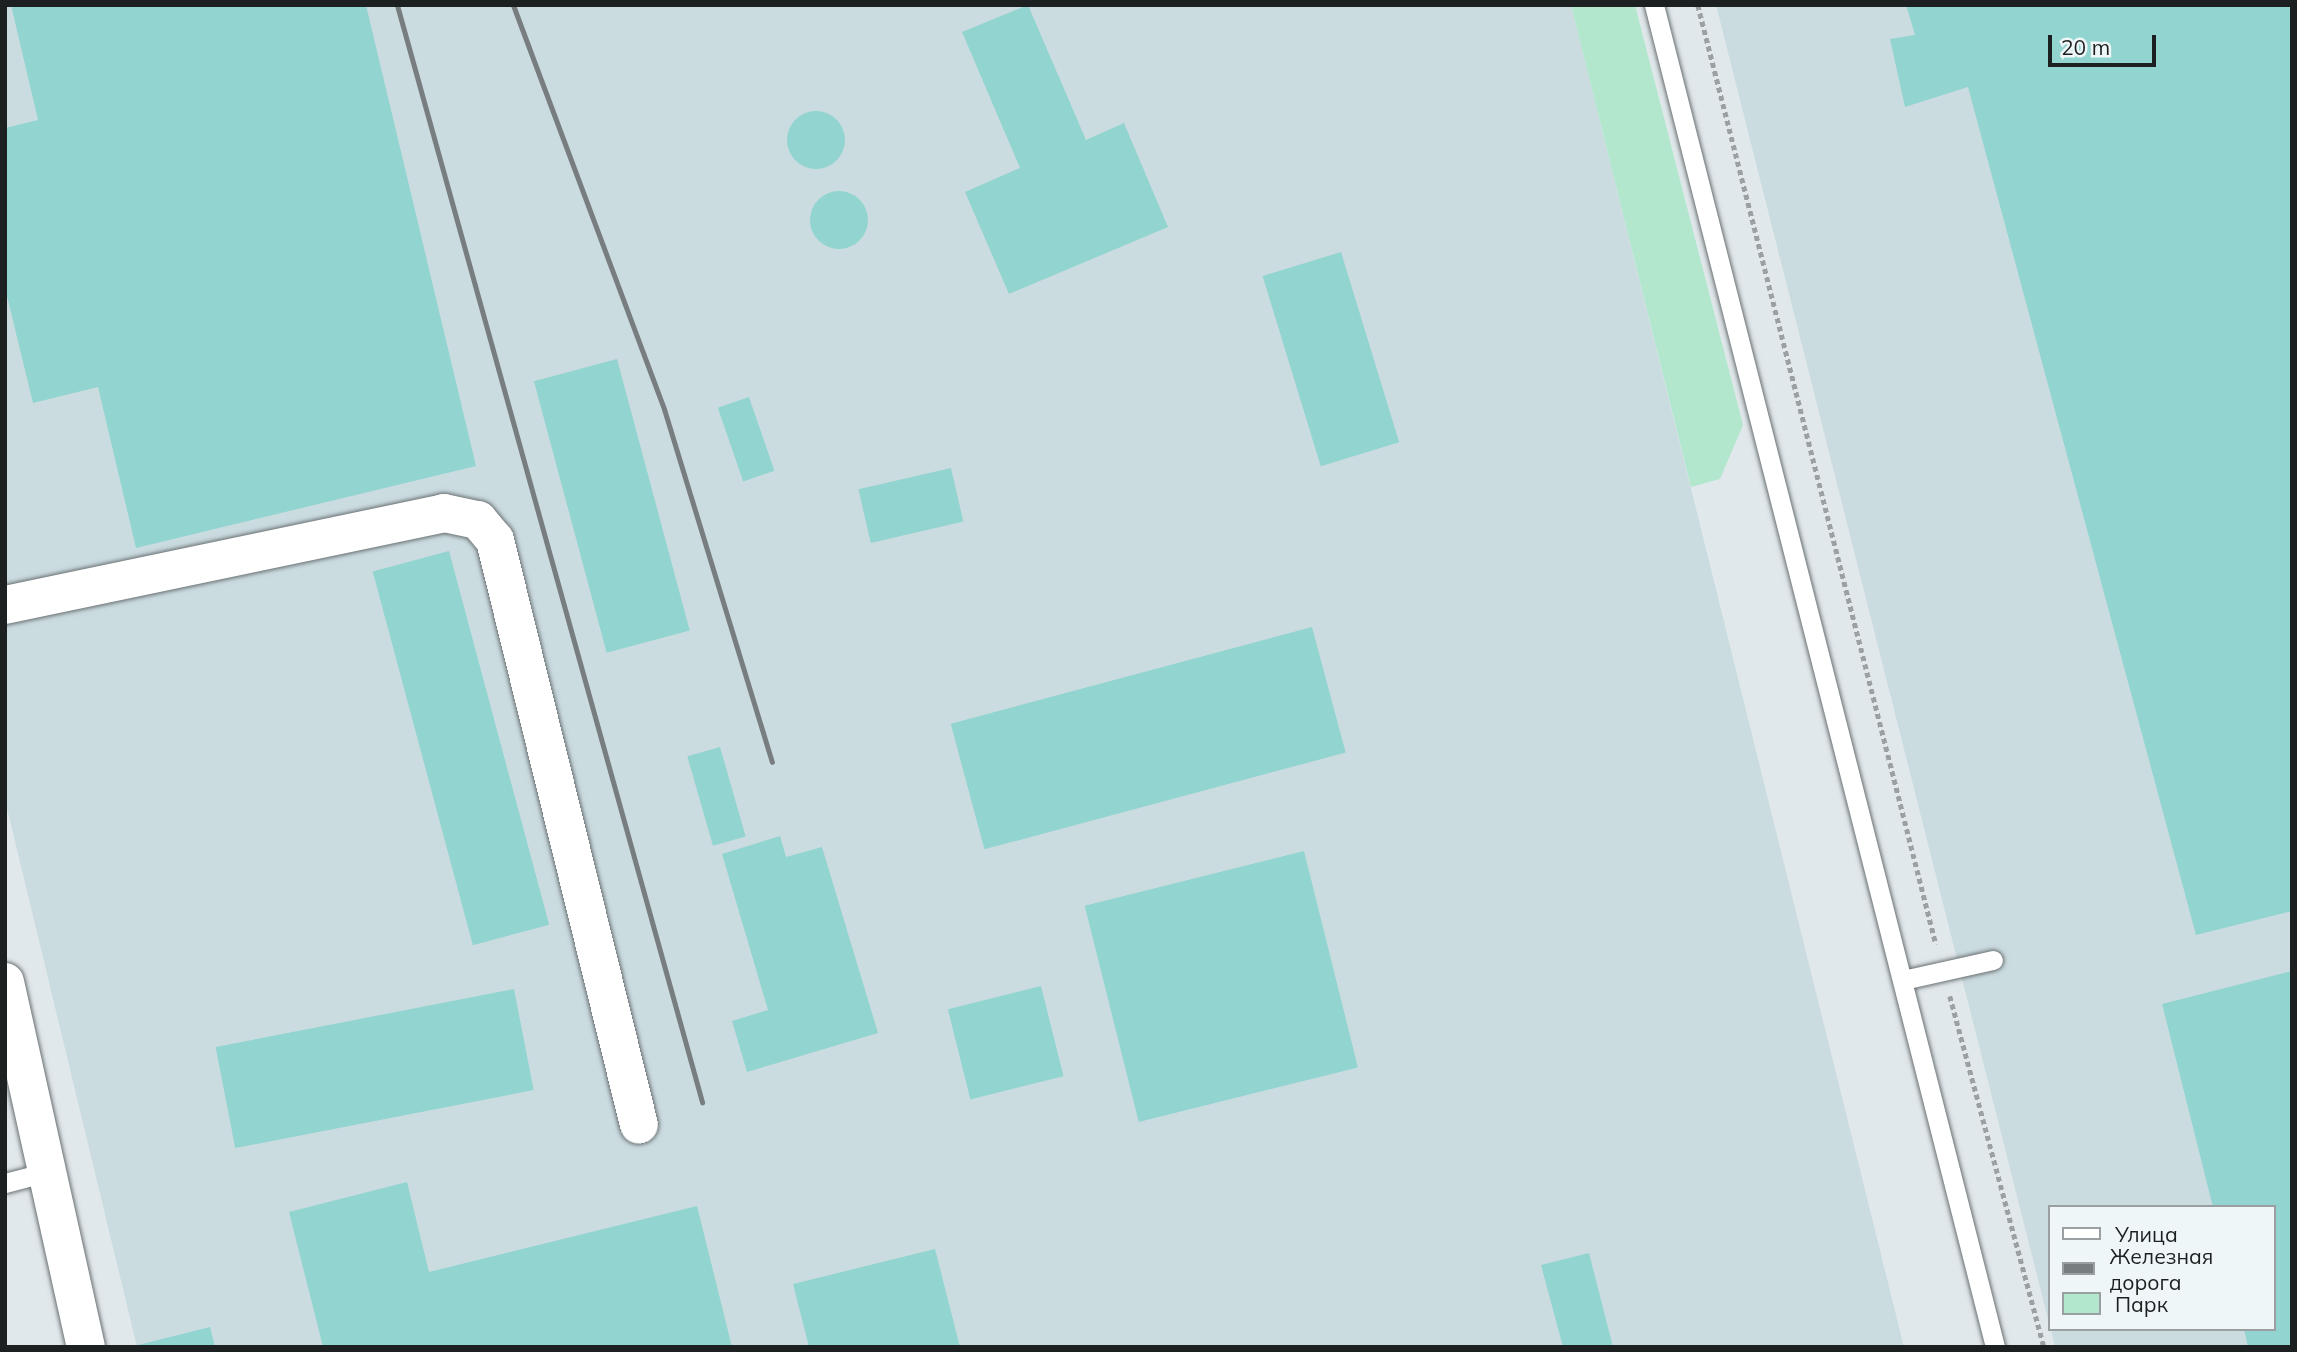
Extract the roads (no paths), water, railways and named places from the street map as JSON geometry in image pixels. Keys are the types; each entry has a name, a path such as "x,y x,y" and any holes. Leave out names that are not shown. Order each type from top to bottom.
{"street":[{"path":"5,605 444,513 478,520 495,540 639,1125"},
{"path":"5,982 86,1347"}],"lane":[{"path":"1654,5 1995,1347"},
{"path":"1903,980 1993,960"},
{"path":"5,1183 47,1172"}],"railway":[{"path":"397,5 702,1102"},
{"path":"513,5 664,409 772,762"}]}
